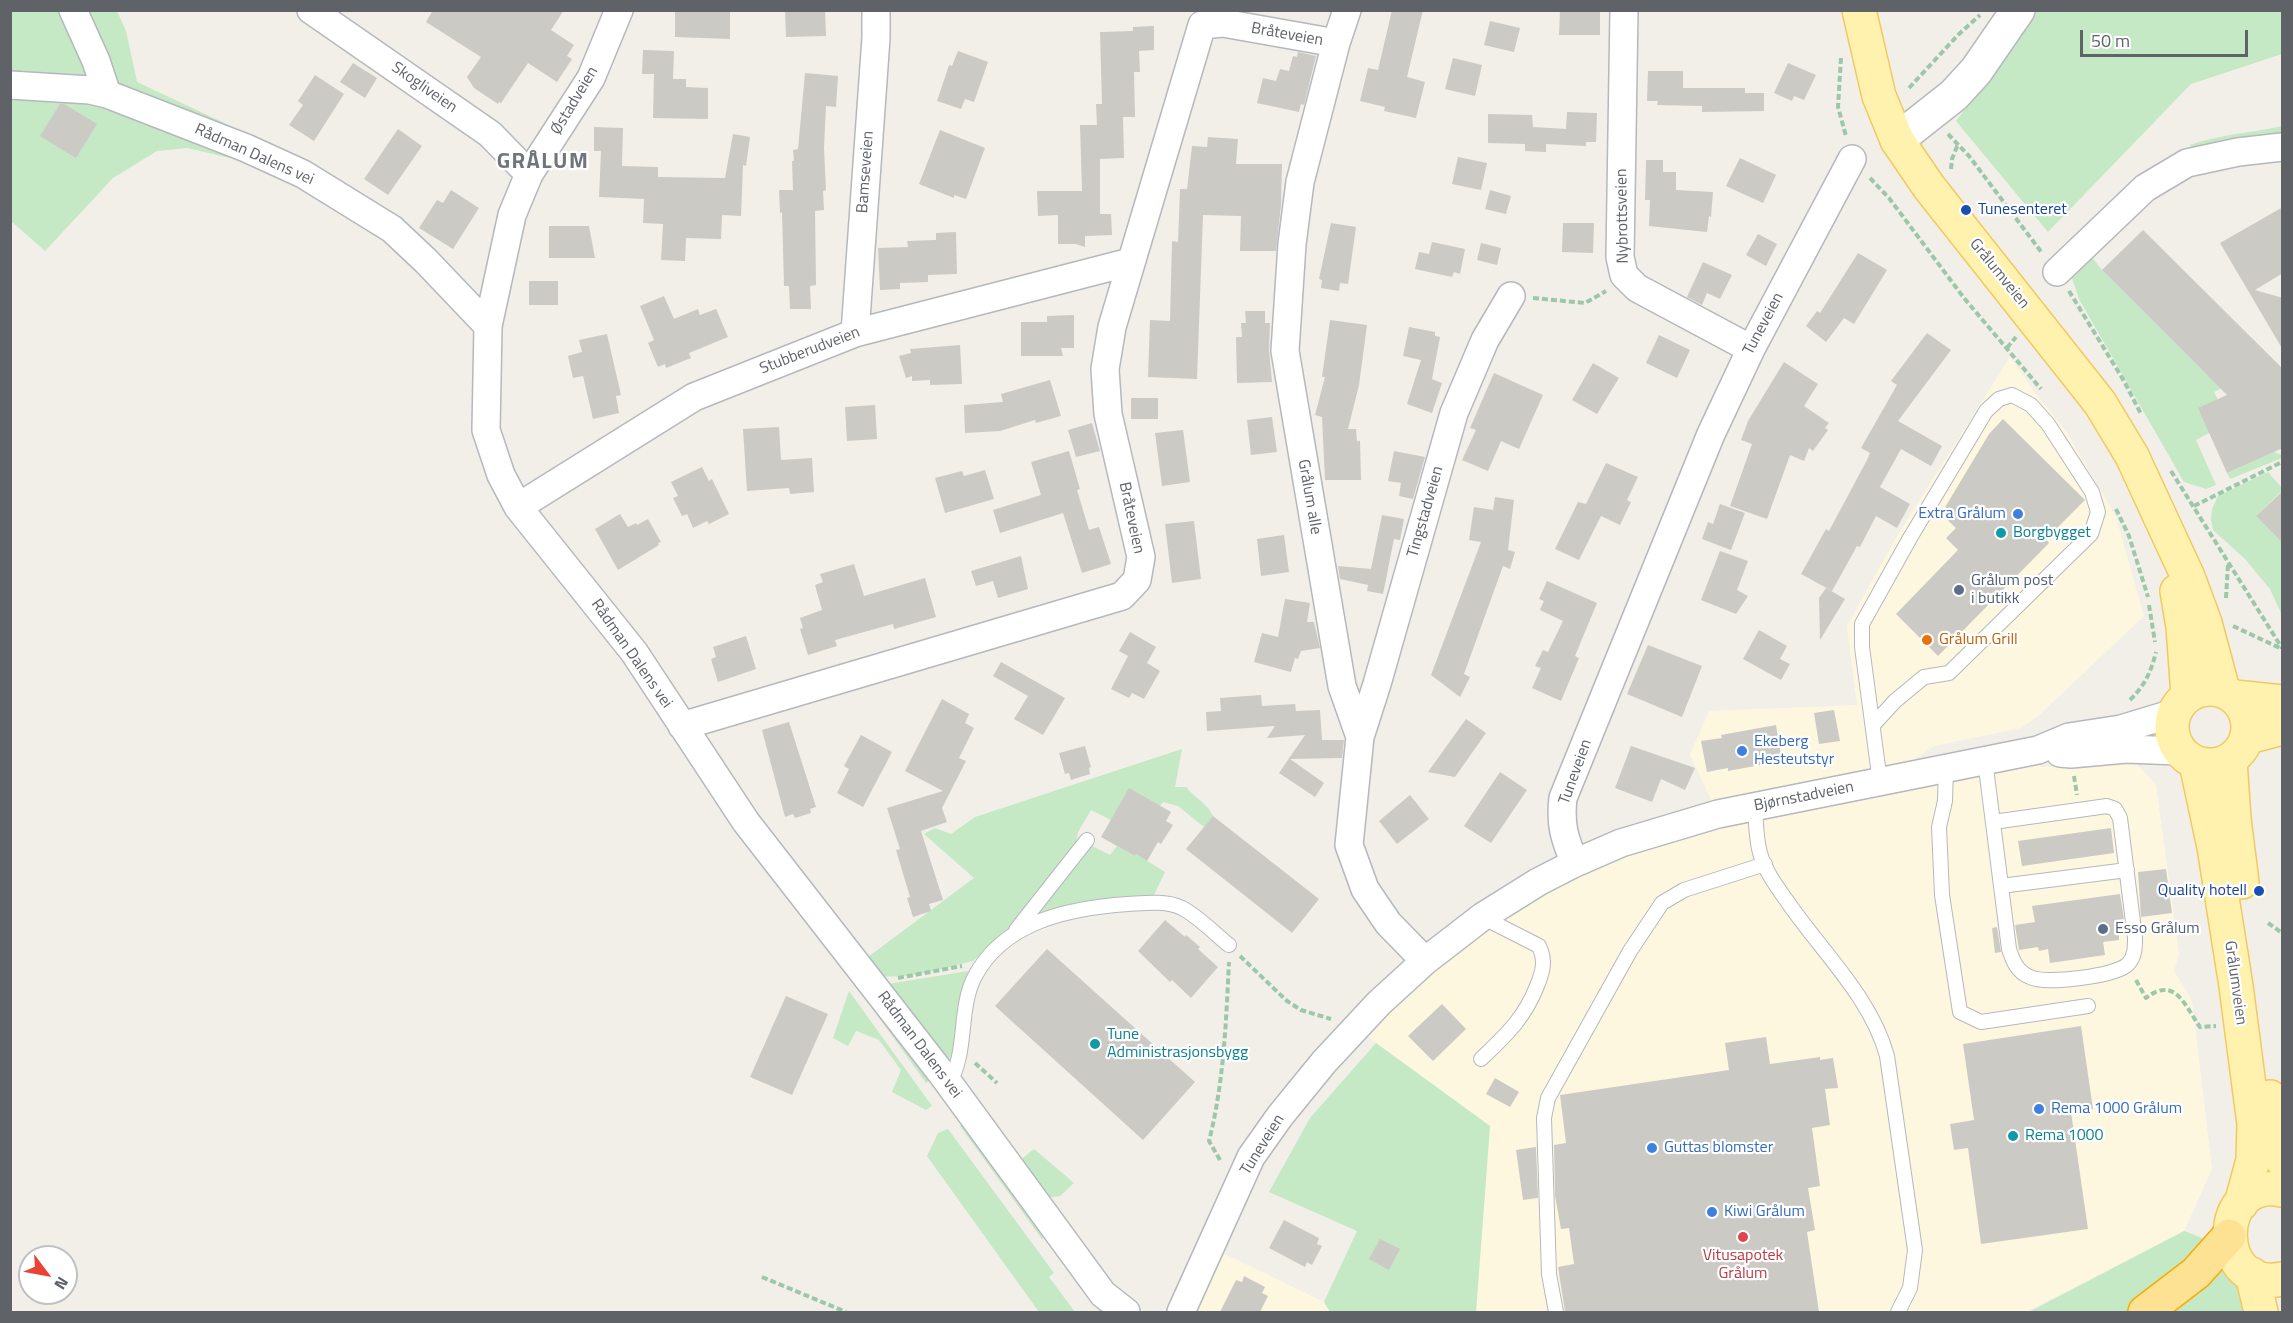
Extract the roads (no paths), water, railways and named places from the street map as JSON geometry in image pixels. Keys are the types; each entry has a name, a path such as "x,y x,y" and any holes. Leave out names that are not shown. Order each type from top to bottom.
{"highway":[{"path":"2145,1312 2196,1273 2229,1236"}],"main road":[{"name":"Grålumveien","path":"1859,10 1879,96 1897,140 1929,187 2100,403 2132,456 2188,577 2229,694"},
{"path":"1897,140 1954,95 1976,71 2018,10"},
{"name":"Grålumveien","path":"2165,527 2183,627 2181,704"},
{"path":"2283,702 2229,694 2211,688 2199,690 2181,704 2171,726 2173,740 2188,758 2214,766 2239,748 2283,728"},
{"path":"2229,694 2245,710 2248,722 2239,748"},
{"name":"Grålumveien","path":"2239,748 2234,819 2254,988 2274,1122 2283,1160"},
{"name":"Grålumveien","path":"2188,758 2214,847 2236,986 2254,1124 2253,1160 2241,1204 2234,1214 2229,1236"},
{"path":"2241,1204 2263,1190 2283,1190"},
{"path":"2229,1236 2235,1258 2267,1277 2261,1312"}],"street":[{"path":"73,10 96,61 107,94"},
{"name":"Skogliveien","path":"311,10 490,134 529,174"},
{"name":"Østadveien","path":"488,326 512,214 529,174 591,78 619,10"},
{"name":"Bamseveien","path":"855,333 876,38 876,10"},
{"name":"Grålum alle","path":"1347,10 1336,43 1300,182 1292,244 1284,351 1342,686 1360,736 1349,845 1365,889 1388,923 1425,961"},
{"name":"Nybrottsveien","path":"1624,10 1620,258 1624,275 1637,288 1750,349"},
{"name":"Bråteveien","path":"681,726 1122,596 1137,580 1141,557 1108,414 1105,369 1112,327 1130,262 1163,160 1195,18 1336,43"},
{"name":"Rådman Dalens vei","path":"10,85 90,90 107,94 246,148 303,174 392,229 488,326 486,430 501,475 518,507 634,652 746,822 949,1083 1103,1294 1126,1312"},
{"path":"2057,272 2145,188 2187,163 2238,152 2283,147"},
{"name":"Tuneveien","path":"1181,1312 1251,1157 1280,1116 1324,1062 1425,961 1482,917 1538,882 1575,863 1560,819 1563,798 1711,434 1750,349 1852,159"},
{"name":"Stubberudveien","path":"518,507 694,397 855,333 1130,262"},
{"name":"Tingstadveien","path":"1360,736 1454,413 1485,340 1511,296"},
{"name":"Bjørnstadveien","path":"1575,863 1621,843 1718,814 2038,750 2069,737 2121,729 2181,704"},
{"name":"Bjørnstadveien","path":"2038,750 2072,754 2126,749 2188,758"}],"lane":[{"path":"1873,725 1895,701 1924,677 1949,673 2091,534 2098,512 2092,492 2048,424 2031,405 2012,395 1999,399 1986,411 1886,578 1862,624 1862,646 1880,782"},
{"path":"1985,760 2009,949 2013,963 2022,973 2032,979 2060,981 2118,971 2128,964 2134,954 2135,938 2120,818 2115,809 2108,806 1993,822"},
{"path":"1946,767 1945,801 1939,827 1942,895 1960,1012 1981,1022 2088,1006"},
{"path":"1755,807 1760,854 1771,878 1869,1013 1881,1034 1887,1056 1915,1250 1910,1288 1898,1312"},
{"path":"1011,936 1087,840"},
{"path":"1556,1312 1549,1262 1544,1118 1548,1098 1630,951 1662,903 1684,890 1765,864"},
{"path":"2001,886 2127,870"},
{"path":"949,1083 957,1071 966,999 974,978 986,959 999,945 1036,922 1058,914 1115,905 1158,902 1181,908 1229,945"},
{"path":"1481,1059 1516,1025 1530,1005 1544,967 1544,956 1539,946 1482,917"}],"place":[{"name":"Tunesenteret","path":"1966,210"},
{"name":"Extra Grålum","path":"2018,514"},
{"name":"Borgbygget","path":"2001,533"},
{"name":"Grålum post i butikk","path":"1959,590"},
{"name":"Grålum Grill","path":"1927,640"},
{"name":"Ekeberg Hesteutstyr","path":"1742,751"},
{"name":"Quality hotell","path":"2259,891"},
{"name":"Esso Grålum","path":"2103,929"},
{"name":"Tune Administrasjonsbygg","path":"1095,1044"},
{"name":"Rema 1000 Grålum","path":"2039,1109"},
{"name":"Rema 1000","path":"2013,1136"},
{"name":"Guttas blomster","path":"1652,1148"},
{"name":"Kiwi Grålum","path":"1712,1212"},
{"name":"Vitusapotek Grålum","path":"1743,1237"}],"district":[{"name":"GRÅLUM","path":"543,163"}]}
